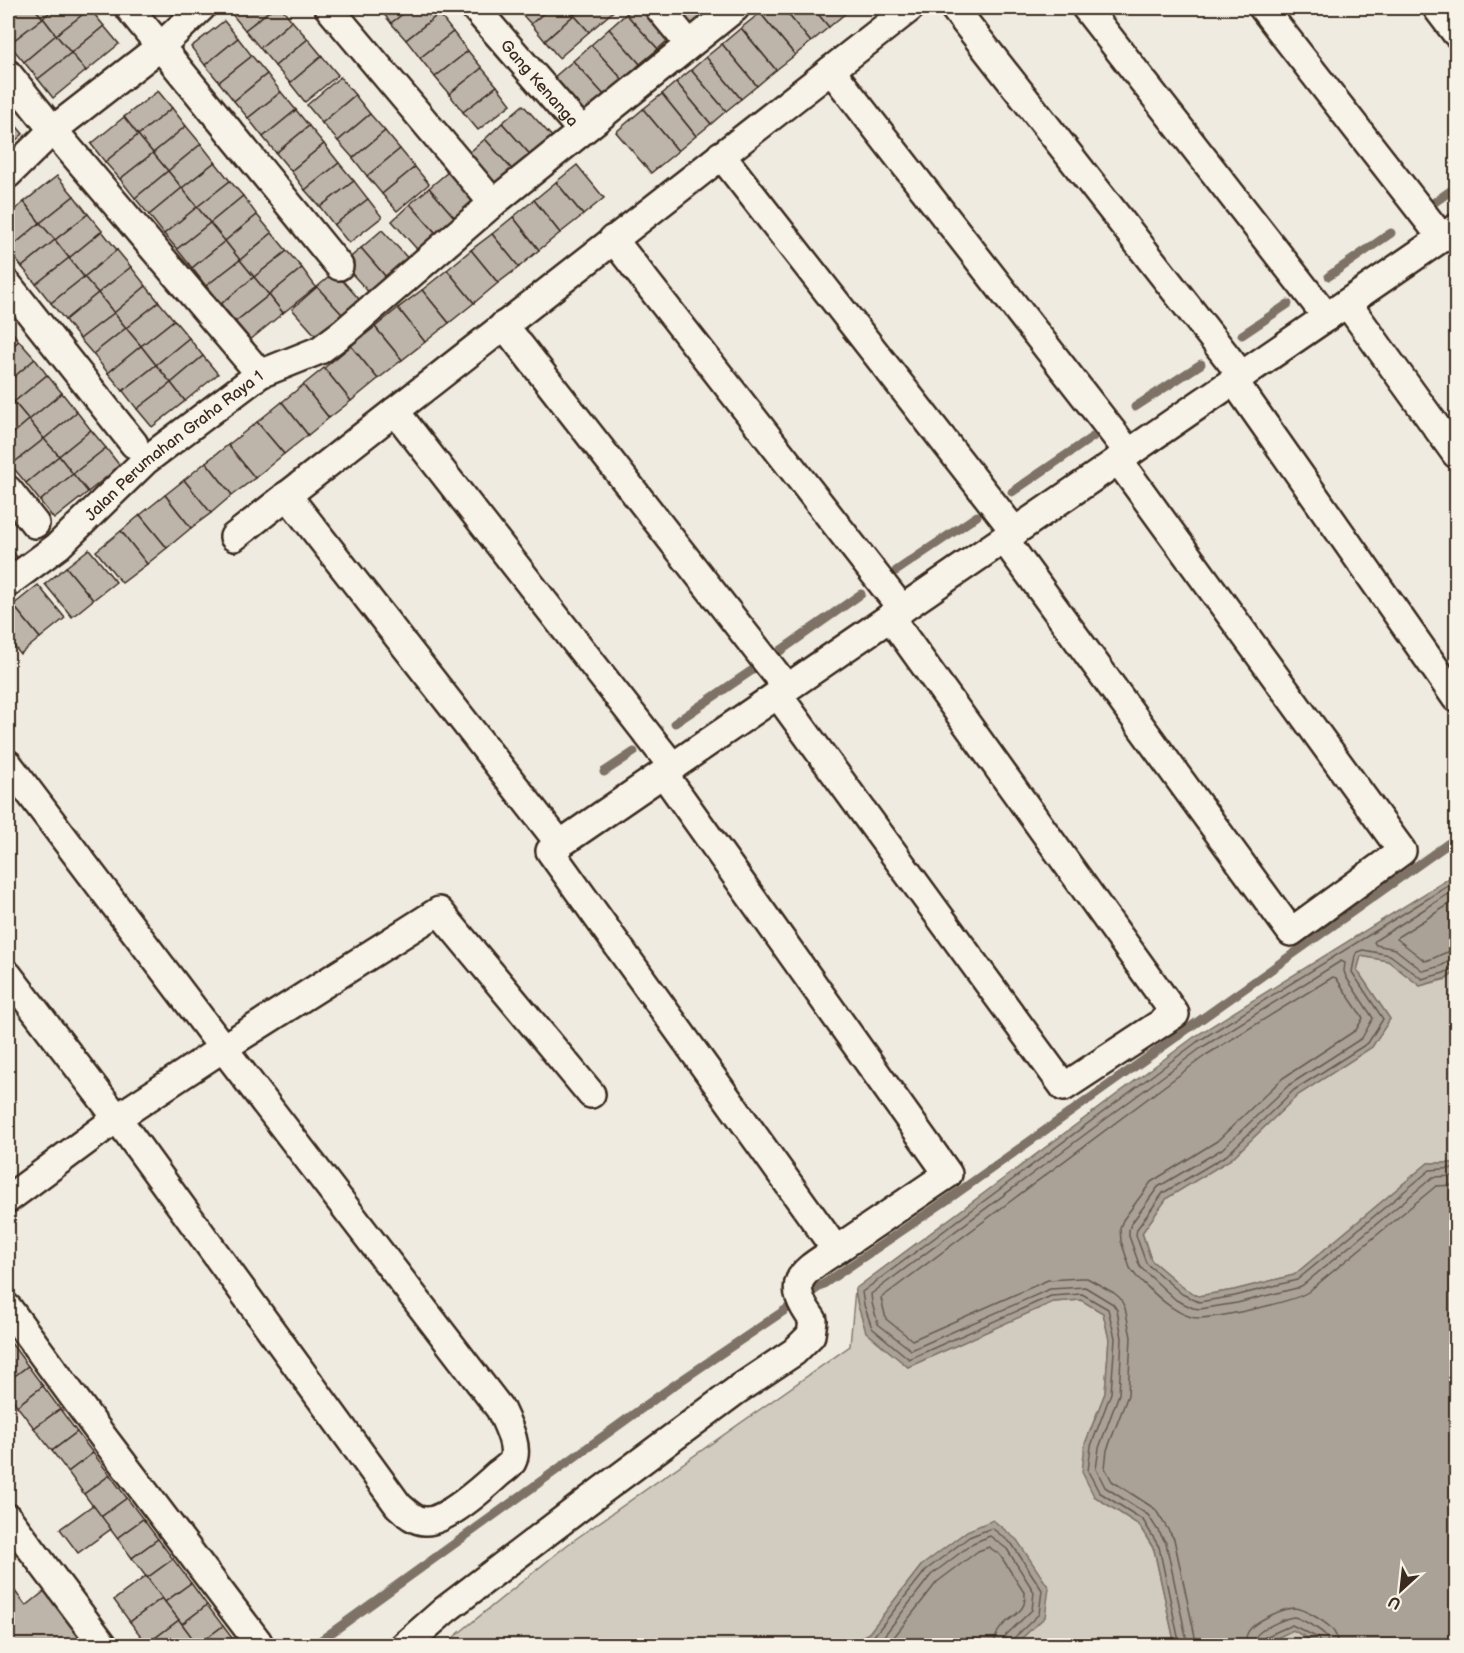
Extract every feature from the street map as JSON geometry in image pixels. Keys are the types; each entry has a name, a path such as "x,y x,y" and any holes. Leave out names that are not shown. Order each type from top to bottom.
{"street":[{"path":"129,8 339,266"},
{"path":"8,174 53,130 161,46 201,8"},
{"path":"330,8 493,203"},
{"name":"Gang Kenanga","path":"474,8 582,131"},
{"path":"659,8 689,44"},
{"path":"260,374 320,350 344,332 493,203 735,8"},
{"path":"234,537 910,8"},
{"path":"954,8 1238,379 1456,698"},
{"path":"1086,8 1456,454"},
{"path":"836,1250 550,851 1449,233 1263,8"},
{"path":"1437,8 1456,33"},
{"path":"721,155 1009,535 1291,932 1402,851 1124,457 831,70"},
{"name":"Jalan Perumahan Graha Raya 1","path":"8,74 260,374 145,461 58,546 8,583"},
{"path":"504,325 782,691 1064,1087 1175,1014 896,613 613,239"},
{"name":"Jalan Perumahan Graha Raya 1","path":"8,285 134,444"},
{"path":"394,411 668,770 948,1174 805,1271 797,1286 802,1306 813,1320 811,1335 794,1352 737,1390 601,1491 445,1610 404,1646"},
{"path":"8,490 35,524"},
{"path":"287,495 560,844"},
{"path":"8,764 500,1409 510,1430 514,1449 512,1461 477,1493 444,1516 426,1522 413,1518 398,1504 117,1118 8,975"},
{"path":"8,1199 117,1118 439,911 591,1094"},
{"path":"8,1308 102,1437 258,1642"},
{"path":"8,1518 104,1646"}],"shaded area":[{"path":"1361,956 1388,961 1420,986 1447,979 1456,971 1456,1163 1428,1163 1294,1275 1234,1290 1198,1296 1185,1289 1151,1260 1142,1232 1167,1198 1231,1159 1298,1095 1372,1047 1390,1019 1357,970"},
{"path":"855,1289 858,1306 908,1367 1053,1302 1081,1300 1103,1313 1109,1339 1105,1393 1085,1444 1094,1496 1139,1525 1154,1550 1175,1645 1014,1645 1045,1617 921,1566 869,1633 847,1645 443,1646 567,1545 850,1346"},
{"path":"1293,1630 1319,1645 1266,1646 1268,1642"}],"water":[{"path":"1456,874 1456,971 1447,978 1420,986 1388,961 1361,956 1357,970 1390,1019 1372,1047 1298,1095 1231,1159 1167,1198 1142,1233 1151,1260 1185,1289 1198,1296 1234,1290 1294,1275 1428,1163 1456,1163 1456,1645 1319,1645 1293,1630 1266,1645 1175,1645 1154,1549 1139,1525 1094,1496 1082,1472 1085,1444 1105,1393 1109,1339 1103,1313 1081,1300 1053,1302 908,1367 866,1332 855,1289 1194,1037"},
{"path":"993,1520 1017,1540 1049,1588 1045,1617 1014,1645 847,1645 869,1633 921,1566 967,1531"}],"building":[{"path":"17,8 34,8 43,18 9,44 8,15"},
{"path":"34,8 55,8 43,18"},
{"path":"55,8 90,9 56,35 43,18"},
{"path":"238,8 273,8 245,30 231,13"},
{"path":"273,8 282,8 292,21 260,48 245,30"},
{"path":"379,8 411,8 391,23"},
{"path":"411,8 433,8 439,14 406,40 391,23"},
{"path":"516,8 550,8 531,24"},
{"path":"550,8 567,8 574,15 545,41 531,24"},
{"path":"583,8 617,8 589,32 574,15"},
{"path":"633,8 653,8 676,33 658,49 626,14"},
{"path":"671,8 702,8 710,16 692,31"},
{"path":"767,8 783,8 811,42 795,55 760,13"},
{"path":"783,8 813,8 829,27 811,42"},
{"path":"813,8 842,8 846,13 829,27"},
{"path":"90,9 104,26 71,53 56,35"},
{"path":"760,13 795,55 776,70 741,28"},
{"path":"439,14 453,32 420,58 406,40"},
{"path":"626,14 658,49 640,64 609,29"},
{"path":"574,15 589,32 559,58 545,41"},
{"path":"43,18 56,35 24,62 9,44"},
{"path":"224,21 238,38 205,65 191,47"},
{"path":"292,21 308,39 275,66 260,48"},
{"path":"104,26 119,44 86,71 71,53"},
{"path":"741,28 776,70 757,86 722,44"},
{"path":"609,29 640,64 623,80 591,45"},
{"path":"453,32 468,51 435,77 420,58"},
{"path":"56,35 71,53 38,79 24,62"},
{"path":"238,38 252,56 219,82 205,65"},
{"path":"308,39 322,56 290,83 275,66"},
{"path":"722,44 757,86 741,99 706,57"},
{"path":"591,45 623,80 605,96 573,61"},
{"path":"468,51 482,68 449,94 435,77"},
{"path":"71,53 86,71 53,98 38,79"},
{"path":"252,56 267,74 234,101 219,82"},
{"path":"322,56 338,75 305,102 290,83"},
{"path":"706,57 741,99 726,111 691,70"},
{"path":"573,61 605,96 585,114 553,78"},
{"path":"482,68 497,86 463,112 449,94"},
{"path":"691,70 726,111 711,124 676,82"},
{"path":"267,74 281,92 248,118 234,101"},
{"path":"340,77 355,95 322,123 307,105"},
{"path":"676,82 711,124 696,136 662,94"},
{"path":"497,86 511,104 478,130 463,112"},
{"path":"158,91 172,108 138,135 124,117"},
{"path":"281,92 296,110 263,137 248,118"},
{"path":"662,94 696,136 678,151 643,109"},
{"path":"355,95 370,114 338,141 322,123"},
{"path":"523,105 555,140 534,159 502,123"},
{"path":"172,108 186,126 153,153 138,135"},
{"path":"643,109 678,151 651,173 616,132"},
{"path":"296,110 309,126 276,153 263,137"},
{"path":"370,114 385,131 353,158 338,141"},
{"path":"8,116 23,134 8,147"},
{"path":"124,117 138,135 105,162 91,144"},
{"path":"502,123 534,159 516,174 485,139"},
{"path":"186,126 201,144 168,171 153,153"},
{"path":"309,126 324,144 291,171 276,153"},
{"path":"385,131 400,149 367,176 353,158"},
{"path":"138,135 153,153 120,179 105,162"},
{"path":"485,139 516,174 496,192 464,157"},
{"path":"201,144 215,162 182,188 168,171"},
{"path":"324,144 339,163 305,190 291,171"},
{"path":"400,149 415,167 382,194 367,176"},
{"path":"153,153 168,171 135,198 120,179"},
{"path":"215,162 230,181 197,207 182,188"},
{"path":"339,163 354,181 320,207 305,190"},
{"path":"577,165 604,198 583,215 556,182"},
{"path":"415,167 429,184 397,211 382,194"},
{"path":"168,171 182,188 149,215 135,198"},
{"path":"448,172 479,207 460,224 429,188"},
{"path":"57,176 74,196 40,223 24,202"},
{"path":"230,181 243,196 210,223 197,207"},
{"path":"354,181 368,199 334,225 320,207"},
{"path":"556,182 583,215 560,233 534,200"},
{"path":"182,188 197,207 164,234 149,215"},
{"path":"429,188 460,224 442,240 410,204"},
{"path":"74,196 88,214 55,240 40,223"},
{"path":"243,196 257,215 225,241 210,223"},
{"path":"368,199 382,217 349,243 334,225"},
{"path":"534,200 560,233 539,250 513,217"},
{"path":"24,202 40,223 8,250 8,215"},
{"path":"410,204 442,240 423,256 392,221"},
{"path":"197,207 210,223 177,249 164,234"},
{"path":"88,214 102,231 69,258 55,240"},
{"path":"257,215 272,233 240,260 225,241"},
{"path":"513,217 539,250 519,267 492,234"},
{"path":"40,223 55,240 22,267 8,250"},
{"path":"210,223 225,241 192,268 177,249"},
{"path":"382,230 414,265 392,284 361,248"},
{"path":"102,231 117,250 84,277 69,258"},
{"path":"272,233 287,251 254,277 240,260"},
{"path":"492,234 519,267 498,283 471,250"},
{"path":"55,240 69,258 36,284 22,267"},
{"path":"225,241 240,260 206,286 192,268"},
{"path":"361,248 392,284 375,299 343,264"},
{"path":"117,250 131,267 98,293 84,277"},
{"path":"471,250 498,283 474,303 447,270"},
{"path":"287,251 302,268 269,295 254,277"},
{"path":"69,258 84,277 51,303 36,284"},
{"path":"240,260 254,277 221,304 206,286"},
{"path":"131,267 146,286 114,313 98,293"},
{"path":"302,268 316,287 283,313 269,295"},
{"path":"447,270 474,303 449,323 422,290"},
{"path":"335,272 366,307 349,322 317,287"},
{"path":"84,277 98,293 65,320 51,303"},
{"path":"254,277 269,295 235,322 221,304"},
{"path":"146,286 159,302 126,328 114,313"},
{"path":"317,287 349,322 324,345 292,309"},
{"path":"422,290 449,323 425,342 398,308"},
{"path":"98,293 114,313 80,339 65,320"},
{"path":"269,295 283,313 250,340 235,322"},
{"path":"159,302 174,320 141,346 126,328"},
{"path":"398,308 425,342 402,360 375,327"},
{"path":"114,313 126,328 93,354 80,339"},
{"path":"174,320 189,338 156,365 141,346"},
{"path":"8,326 19,341 8,350"},
{"path":"375,327 402,360 378,379 351,346"},
{"path":"126,328 141,346 108,373 93,354"},
{"path":"189,338 203,356 171,383 156,365"},
{"path":"19,341 35,359 8,382 8,350"},
{"path":"141,346 156,365 123,391 108,373"},
{"path":"351,346 378,379 351,401 324,368"},
{"path":"203,356 218,374 185,401 171,383"},
{"path":"35,359 47,375 14,402 8,394 8,382"},
{"path":"156,365 171,383 137,409 123,391"},
{"path":"324,368 351,401 329,418 303,385"},
{"path":"47,375 62,393 29,420 14,402"},
{"path":"171,383 185,401 152,427 137,409"},
{"path":"303,385 329,418 308,435 282,402"},
{"path":"62,393 77,412 44,439 29,420"},
{"path":"14,402 29,420 8,438 8,407"},
{"path":"282,402 308,435 284,454 257,422"},
{"path":"77,412 91,430 59,456 44,439"},
{"path":"29,420 44,439 11,465 8,461 8,438"},
{"path":"257,422 284,454 255,478 228,445"},
{"path":"91,430 106,448 73,474 59,456"},
{"path":"44,439 59,456 26,483 11,465"},
{"path":"228,445 255,478 232,495 206,462"},
{"path":"106,448 120,466 88,492 73,474"},
{"path":"59,456 73,474 40,501 26,483"},
{"path":"206,462 232,495 211,513 184,480"},
{"path":"73,474 88,492 54,519 40,501"},
{"path":"184,480 211,513 191,528 165,495"},
{"path":"165,495 191,528 167,548 140,515"},
{"path":"140,515 167,548 147,564 121,531"},
{"path":"121,531 147,564 122,583 96,551"},
{"path":"8,545 17,557 8,565"},
{"path":"89,549 116,582 93,600 66,567"},
{"path":"66,567 93,600 72,617 45,584"},
{"path":"38,585 65,618 40,638 13,605"},
{"path":"13,605 40,638 20,654 8,638 8,610"},
{"path":"11,1343 28,1366 8,1381 8,1345"},
{"path":"28,1366 43,1386 17,1406 8,1392 8,1381"},
{"path":"43,1386 60,1409 34,1428 17,1406"},
{"path":"60,1409 77,1432 52,1451 34,1428"},
{"path":"77,1432 93,1453 68,1472 52,1451"},
{"path":"93,1453 110,1475 84,1494 68,1472"},
{"path":"110,1475 127,1498 101,1517 84,1494"},
{"path":"127,1498 143,1519 117,1538 101,1517"},
{"path":"93,1505 111,1529 78,1553 60,1529"},
{"path":"143,1519 158,1539 132,1558 117,1538"},
{"path":"158,1539 173,1559 147,1578 132,1558"},
{"path":"173,1559 191,1583 165,1602 147,1578"},
{"path":"146,1576 162,1598 130,1622 114,1600"},
{"path":"8,1582 26,1606 46,1590 89,1646 8,1646"},
{"path":"191,1583 207,1605 182,1624 165,1602"},
{"path":"162,1598 179,1620 147,1644 130,1622"},
{"path":"207,1605 223,1626 197,1645 182,1624"},
{"path":"179,1620 194,1640 186,1646 148,1646 147,1644"},
{"path":"223,1626 238,1646 197,1645"}],"waterway":[{"path":"1432,204 1456,187"},
{"path":"1329,276 1391,233"},
{"path":"1242,335 1288,304"},
{"path":"1135,407 1201,364"},
{"path":"1012,492 1094,436"},
{"path":"896,571 977,516"},
{"path":"780,651 861,594"},
{"path":"675,723 751,671"},
{"path":"604,772 634,752"},
{"path":"806,1296 950,1198 1456,838"},
{"path":"313,1646 670,1388 794,1304"}]}
